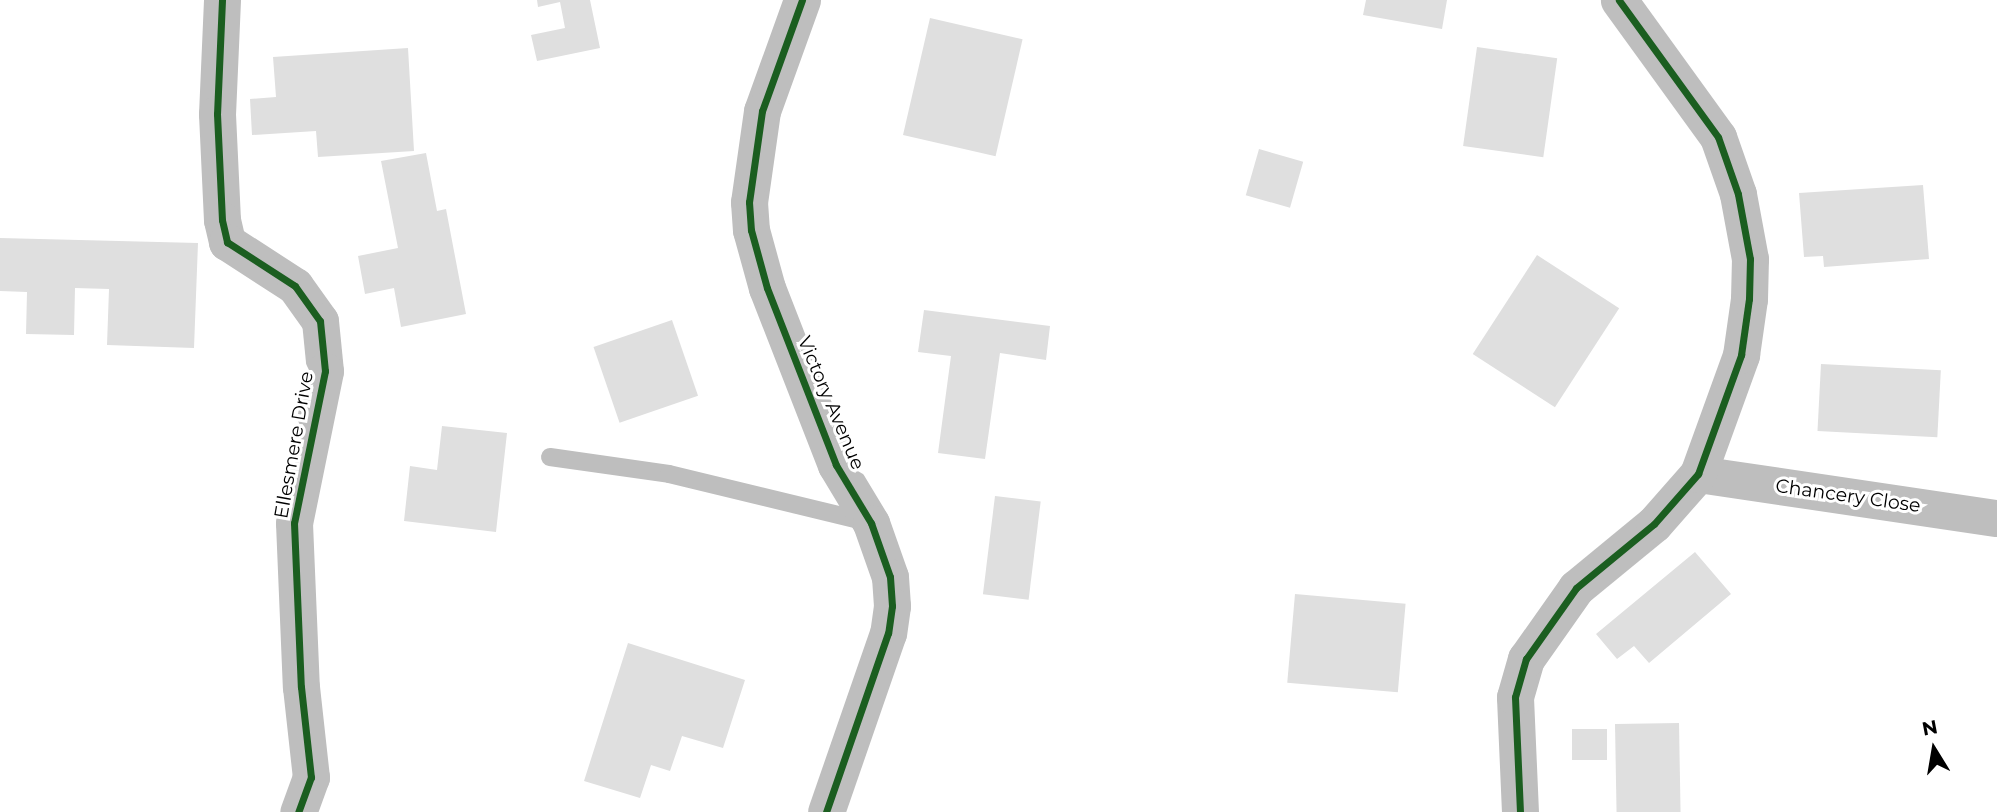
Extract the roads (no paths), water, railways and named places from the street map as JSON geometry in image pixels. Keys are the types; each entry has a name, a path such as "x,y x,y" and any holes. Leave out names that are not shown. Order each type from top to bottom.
{"street":[{"name":"Ellesmere Drive","path":"222,0 217,114 222,220 227,242 295,286 320,321 325,370 294,523 301,687 311,777 298,812"},
{"name":"Victory Avenue","path":"802,0 762,111 749,202 751,230 767,288 836,465 871,523 890,577 888,633 826,812"},
{"path":"1520,812 1515,697 1526,659 1576,588 1654,524 1698,474 1741,355 1750,259 1738,194 1718,138 1619,0"},
{"name":"Chancery Close","path":"1698,474 1997,518"}],"lane":[{"path":"550,457 670,474 871,523"}]}
